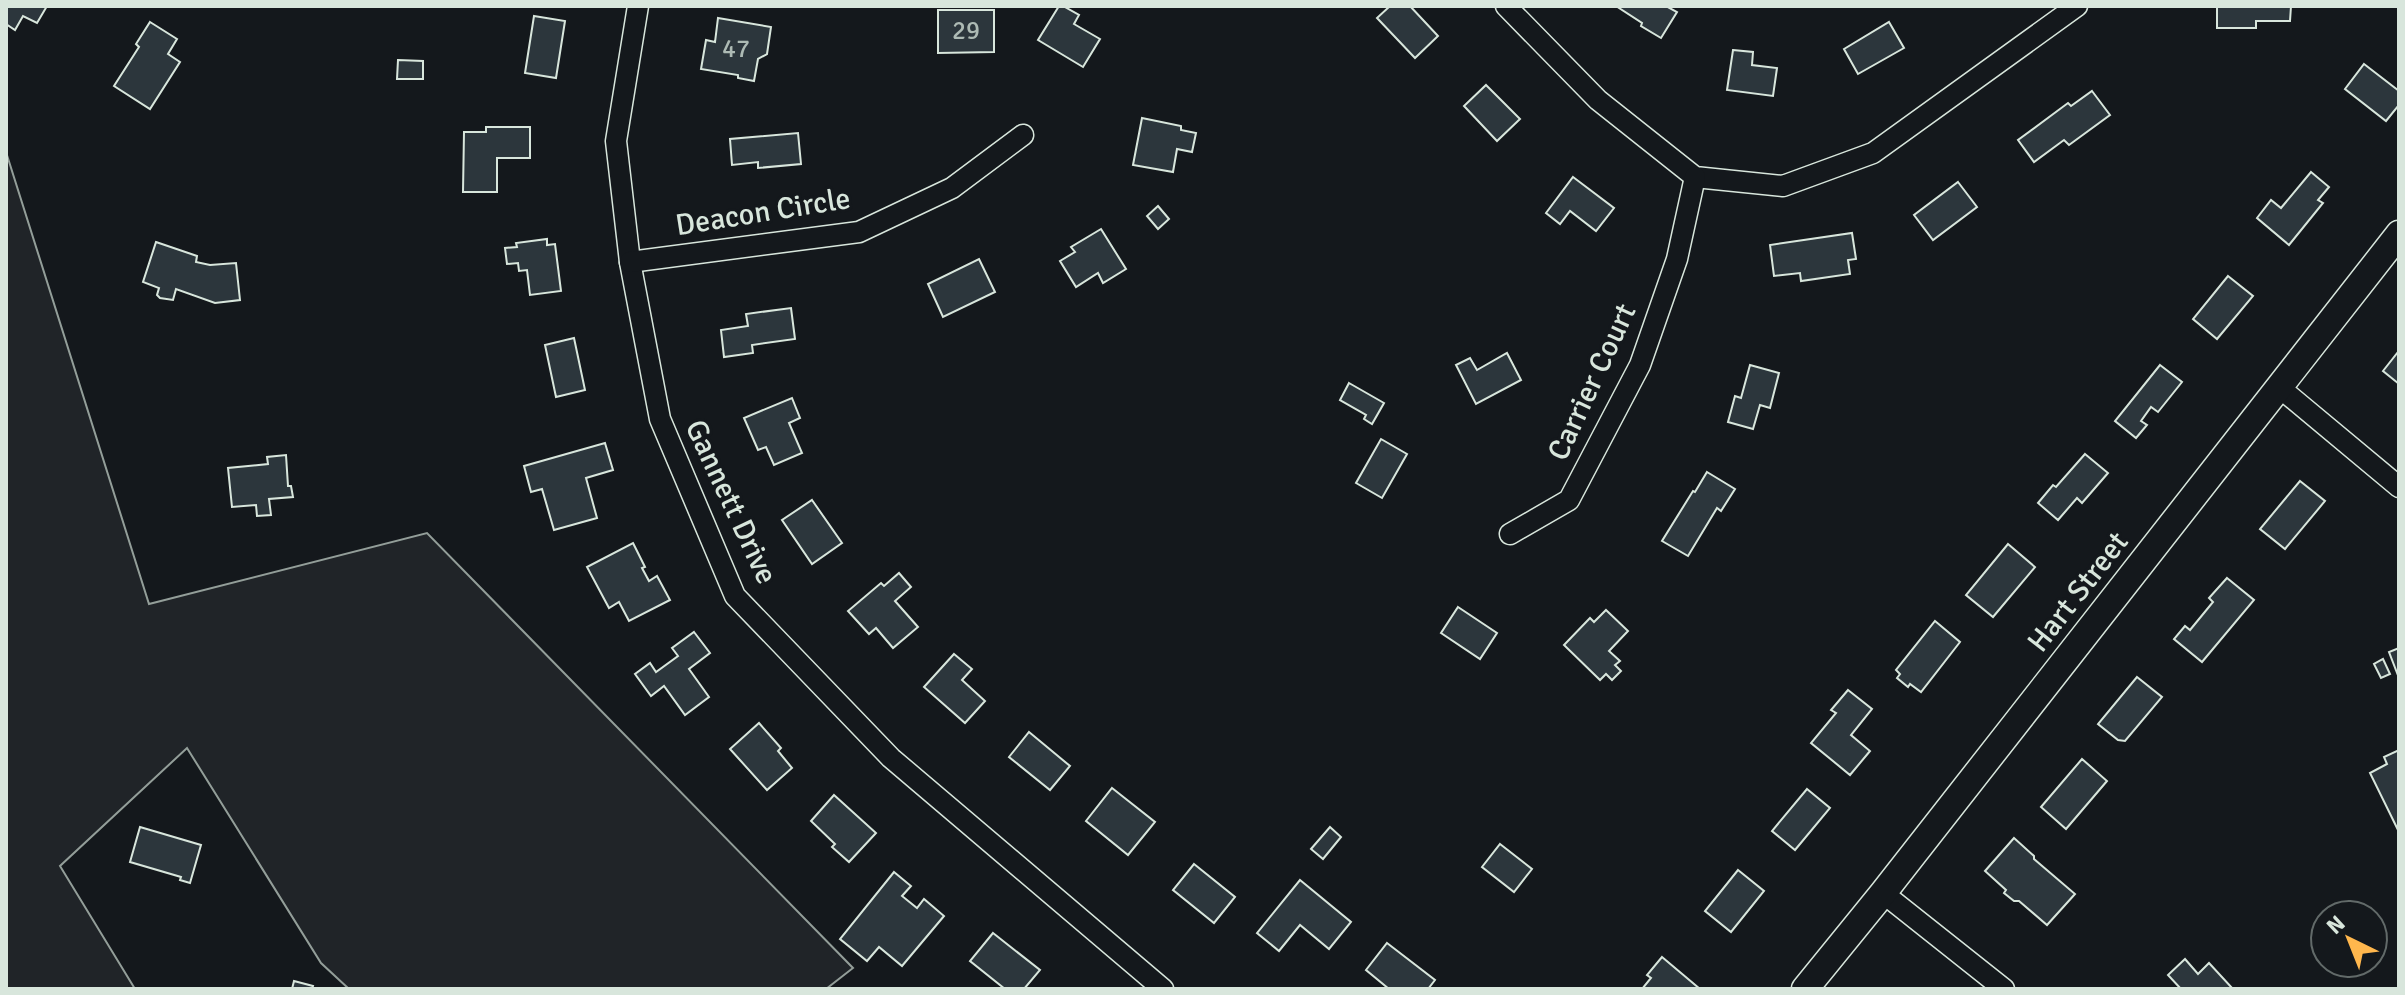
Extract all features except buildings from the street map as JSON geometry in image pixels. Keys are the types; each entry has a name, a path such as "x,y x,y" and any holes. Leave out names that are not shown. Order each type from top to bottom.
{"street":[{"name":"Gannett Drive","path":"638,6 616,141 630,262 660,419 735,596 891,758 1163,989"},
{"path":"1506,6 1598,100 1695,177 1783,186 1873,153 2077,6"},
{"name":"Deacon Circle","path":"630,262 859,232 952,188 1023,135"},
{"name":"Carrier Court","path":"1510,534 1569,500 1640,365 1677,259 1695,177"},
{"name":"Hart Street","path":"1805,989 2399,234"},
{"path":"2279,387 2399,487"},
{"path":"1883,893 2004,989"}],"shaded area":[{"path":"6,152 149,604 427,533 853,968 826,989 349,989 321,963 187,748 60,866 135,989 6,989"}]}
